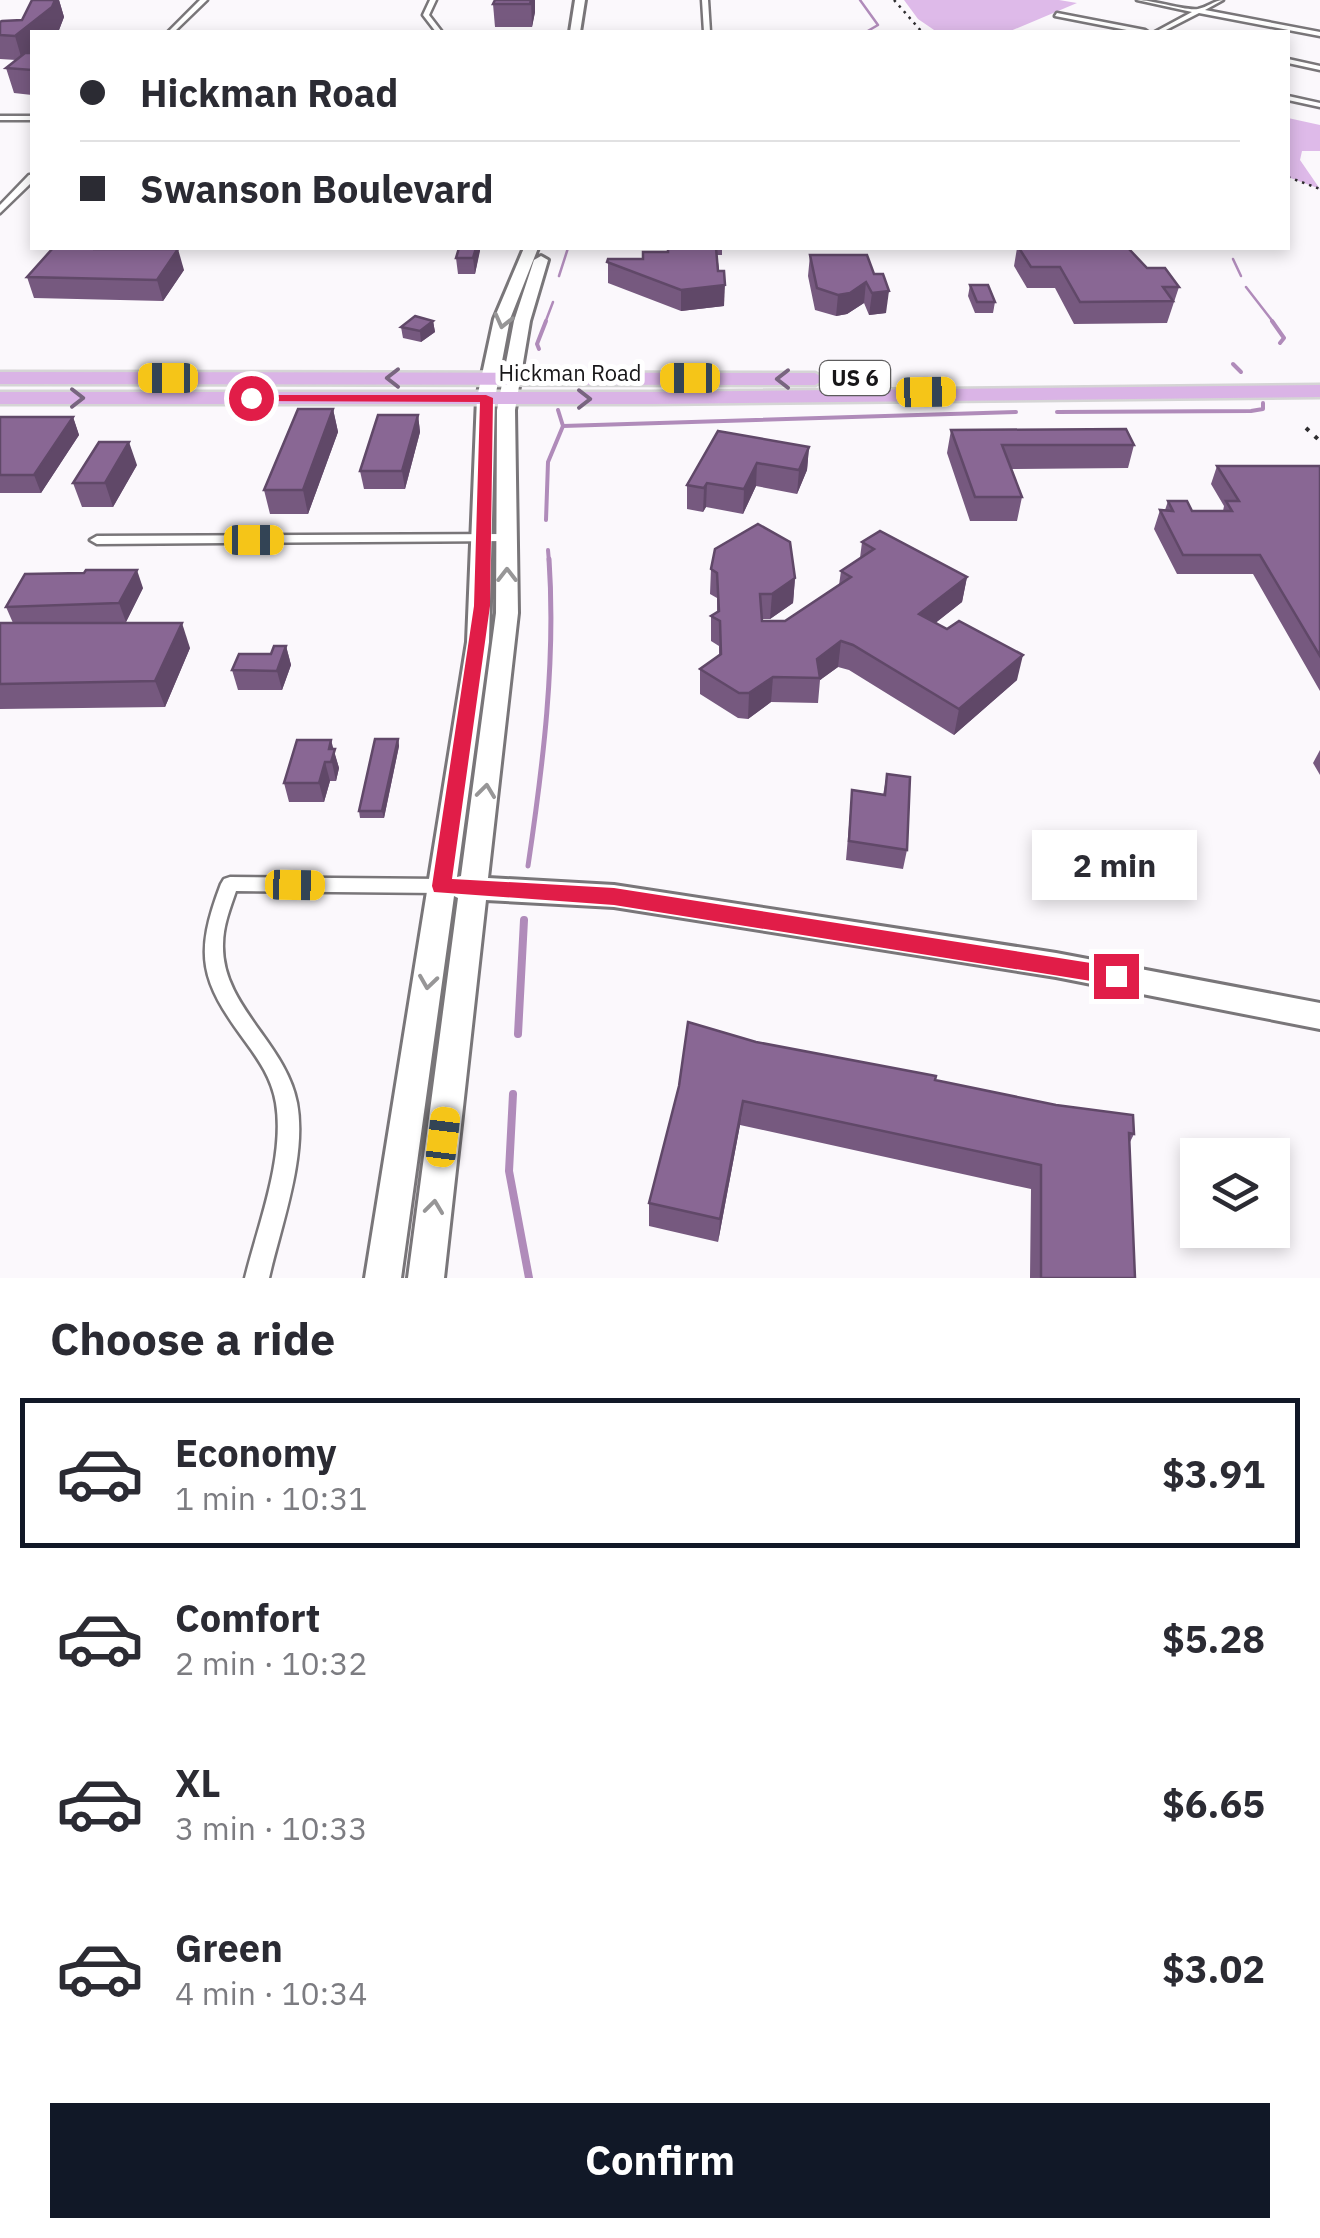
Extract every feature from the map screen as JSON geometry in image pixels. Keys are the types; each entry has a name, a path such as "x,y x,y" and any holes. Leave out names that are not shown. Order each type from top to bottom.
{"main road":[{"path":"575,30 580,0"},
{"path":"585,30 588,0"},
{"path":"383,1278 495,539 502,319 530,250"},
{"path":"499,388 545,250"},
{"name":"Hickman Road","path":"0,378 499,388 1320,390"},
{"name":"Hickman Road","path":"0,398 1320,379"},
{"path":"426,1278 507,613 495,539"},
{"path":"442,886 579,892 631,899 1037,962 1320,1016"}],"street":[{"path":"173,30 204,0"},
{"path":"432,0 426,15 437,30"},
{"path":"705,0 708,30"},
{"path":"1140,0 1318,32"},
{"path":"1162,30 1220,0"},
{"path":"1057,15 1135,30"},
{"path":"1290,61 1320,68"},
{"path":"1290,98 1320,105"},
{"path":"0,118 30,118"},
{"path":"0,210 30,178"},
{"path":"97,540 495,539"},
{"path":"257,1278 282,1163 288,1107 281,1077 269,1052 235,1012 215,973 214,933 230,884 442,886"}],"shaded area":[{"path":"904,0 1077,3 1013,30 934,30 918,19"},
{"path":"1290,118 1320,125 1320,151 1302,151 1300,160 1320,189 1290,178"}],"building":[{"path":"32,0 55,0 52,7 15,36 0,35 0,22 22,20"},
{"path":"495,0 531,0 530,4 493,4"},
{"path":"25,53 30,53 30,70 6,68"},
{"path":"51,250 177,250 157,280 27,277"},
{"path":"458,250 475,250 473,258 456,258"},
{"path":"716,250 718,271 724,271 725,285 681,290 607,262 643,259 643,252"},
{"path":"1020,250 1130,250 1147,268 1165,268 1179,287 1163,287 1173,301 1080,302 1060,267 1031,267"},
{"path":"810,255 867,255 874,274 883,274 889,291 872,293 866,282 850,293 838,295 817,288"},
{"path":"970,285 988,285 995,302 977,302"},
{"path":"415,316 433,321 420,331 401,327"},
{"path":"298,409 333,409 303,490 264,490"},
{"path":"378,415 418,415 402,471 360,471"},
{"path":"0,417 73,417 34,475 0,475"},
{"path":"1126,429 1134,445 1002,445 1022,497 975,497 951,430"},
{"path":"718,431 809,447 799,470 757,463 744,489 707,483 704,488 687,485"},
{"path":"99,442 129,442 105,483 73,483"},
{"path":"1217,466 1320,466 1320,656 1260,555 1183,555 1160,510 1173,511 1168,501 1187,501 1192,511 1232,511 1226,501 1239,501"},
{"path":"758,524 790,542 795,578 772,594 760,594 762,621 785,621 851,577 841,571 874,549 862,542 880,531 967,577 919,614 947,629 959,621 1023,655 959,709 841,641 817,659 820,678 773,677 749,693 739,693 700,669 721,654 720,621 711,616 719,611 717,573 711,569 715,549"},
{"path":"137,570 119,603 6,607 25,574"},
{"path":"0,623 182,623 155,681 0,684"},
{"path":"274,646 286,646 277,671 232,670 239,654 271,654"},
{"path":"375,739 398,739 382,811 359,811"},
{"path":"297,740 331,740 329,749 335,749 331,762 325,762 319,783 284,783"},
{"path":"887,774 910,777 907,850 849,841 852,790 885,795"},
{"path":"688,1022 756,1042 936,1076 935,1080 1056,1105 1133,1115 1134,1134 1129,1133 1135,1278 1041,1278 1041,1165 743,1101 720,1219 649,1203 679,1086"}],"waterway":[{"path":"860,0 878,25 869,30"},
{"path":"559,276 567,250"},
{"path":"1233,259 1241,276"},
{"path":"1246,287 1274,323"},
{"path":"545,323 553,302"},
{"path":"539,349 537,344 546,321"},
{"path":"1272,321 1284,338 1280,343"},
{"path":"1233,364 1241,372"},
{"path":"1057,412 1251,411 1263,409 1263,403"},
{"path":"558,410 563,426"},
{"path":"563,426 1016,412"},
{"path":"546,520 548,462 563,426"},
{"path":"548,550 549,562"},
{"path":"528,866 549,674 549,559"},
{"path":"518,1034 524,920"},
{"path":"513,1094 509,1171 529,1278"}],"railway":[{"path":"894,0 920,30"},
{"path":"1290,178 1320,189"},
{"path":"1306,428 1320,441"}],"route":[{"path":"251,398 486,398 482,606 442,886 614,896 1116,976"}]}
